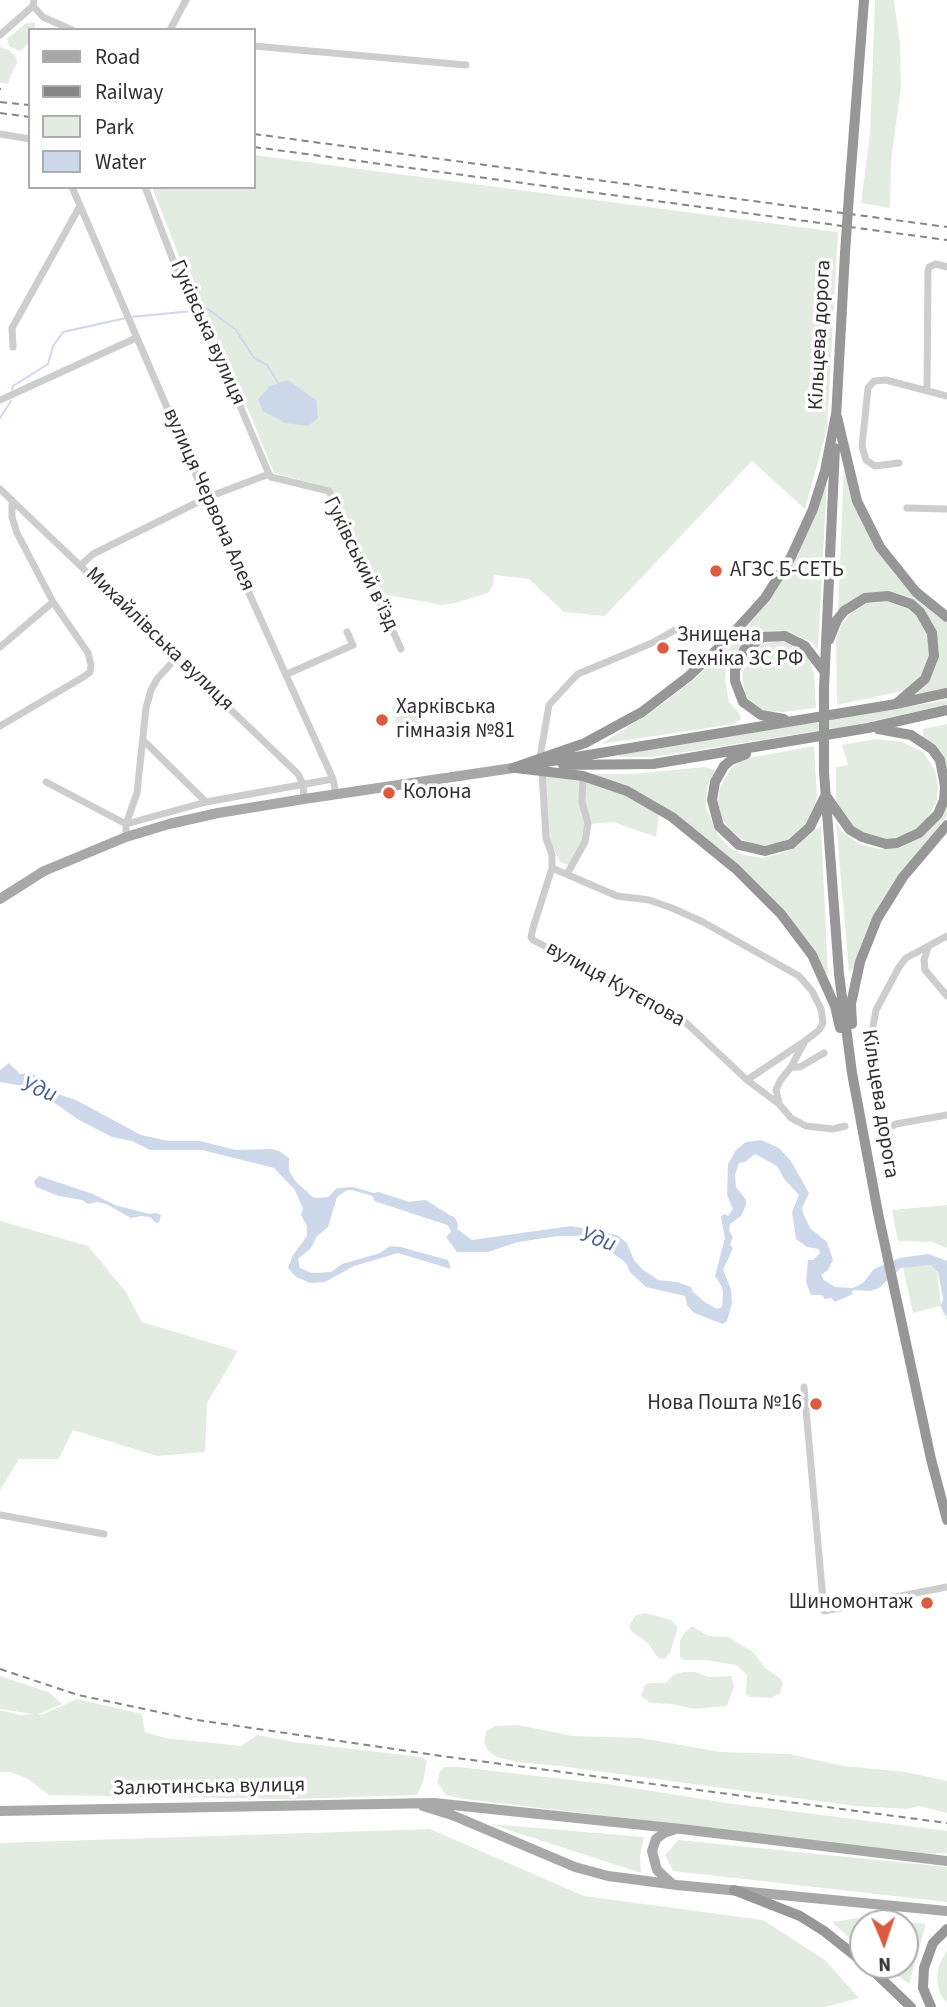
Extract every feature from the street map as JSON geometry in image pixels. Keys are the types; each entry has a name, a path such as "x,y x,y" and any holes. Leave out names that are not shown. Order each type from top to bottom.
{"highway":[{"name":"Кільцева дорога","path":"864,0 836,414 824,672 825,795 839,974 852,1073 878,1213 947,1520"},
{"path":"836,414 857,501 880,547 916,592 947,617"},
{"path":"513,768 585,743 642,712 709,659 765,598 791,557 813,509 825,471 836,414"},
{"path":"825,649 836,620 854,603 876,596 900,599 911,604 920,612 932,633 934,656 925,679 896,704"},
{"path":"804,720 772,718 751,710 737,692 735,681 738,659 744,650 763,637 785,636 805,646 824,672"},
{"path":"536,761 804,720 947,693"},
{"path":"536,761 653,764 868,728 947,710"},
{"path":"775,745 731,760 719,774 712,800 715,818 724,834 747,849 765,851 783,848 810,827 825,795 850,830 862,837 886,844 897,843 919,833 938,814 944,800 944,773 940,760 932,749 911,735 868,728"},
{"path":"513,768 583,776 626,791 672,817 736,869 781,914 812,955 835,1006 852,1073"},
{"path":"852,1073 851,1004 868,940 877,919 903,877 947,825"},
{"path":"734,1890 800,1916 849,1951"},
{"path":"931,2007 923,1988 924,1968 933,1943 947,1929"},
{"path":"882,1979 911,2007"}],"main road":[{"path":"0,899 44,872 126,837 169,824 304,799 513,768"},
{"name":"Залютинська вулиця","path":"0,1811 434,1802 947,1861"},
{"path":"419,1804 586,1871 608,1876 947,1911"},
{"path":"677,1885 660,1875 652,1861 652,1852 656,1839 664,1833 681,1829"}],"street":[{"path":"171,28 186,0"},
{"path":"0,35 33,3 43,16 68,28"},
{"path":"256,46 466,65"},
{"path":"0,134 28,139"},
{"name":"вулиця Червона Алея","path":"73,189 206,498 333,779 335,794"},
{"name":"Гуківська вулиця","path":"146,189 183,286 220,359 270,476"},
{"path":"13,347 12,328 80,206"},
{"path":"927,391 928,271 929,267 936,264 947,267"},
{"path":"0,400 136,338"},
{"path":"899,463 875,466 866,460 862,438 868,388 874,382 886,380 947,396"},
{"path":"81,565 93,554 206,498 270,476"},
{"name":"Гуківський в’їзд","path":"270,476 329,491 401,649"},
{"name":"Михайлівська вулиця","path":"0,489 298,774 303,784"},
{"path":"0,726 90,672 91,665 88,653 53,602 17,533 12,517 12,500"},
{"path":"908,509 947,509"},
{"path":"0,647 53,602"},
{"path":"536,761 549,705 578,674 652,643 675,630"},
{"path":"287,674 353,645 348,632"},
{"path":"126,837 126,824 136,793 146,708 151,690 177,657"},
{"path":"144,741 206,802"},
{"path":"542,772 546,838 552,855 552,868 617,896 649,900 704,922 799,976 813,990 821,1009 823,1023 819,1030 747,1080"},
{"path":"567,874 585,842 587,824 582,802 583,776"},
{"path":"46,782 126,824 206,802 333,779"},
{"path":"303,784 304,799"},
{"name":"вулиця Кутєпова","path":"552,868 533,928 531,937 534,940 681,1018 747,1080 779,1104 789,1116 806,1126 833,1129 845,1126"},
{"path":"872,1032 876,1010 906,958 947,936"},
{"path":"929,947 924,960 926,973 947,996"},
{"path":"779,1104 776,1090 805,1041"},
{"path":"791,1067 800,1067 824,1053"},
{"path":"891,1156 889,1128 895,1124 947,1115"},
{"path":"804,1387 824,1612 947,1587"},
{"path":"0,1515 104,1534"}],"green space":[{"path":"875,0 894,0 900,44 901,86 891,161 890,208 861,203 870,134"},
{"path":"35,22 34,28 28,28 28,44 21,51 10,47 7,39 25,24"},
{"path":"0,47 9,50 16,57 17,63 8,84 0,83"},
{"path":"256,155 838,232 827,429 805,509 752,461 605,616 564,612 529,579 494,575 493,585 488,593 455,603 442,605 382,594 331,488 274,473 228,360 191,287 153,189 256,189"},
{"path":"844,464 889,566 902,583 947,621 947,688 910,697 937,663 937,640 932,626 889,593 869,593 838,613"},
{"path":"827,480 818,650 811,642 779,630 754,636 727,659 725,680 729,702 741,719 734,724 601,744 661,705 699,675 745,629 813,520"},
{"path":"888,601 911,609 926,627 931,650 924,673 907,690 837,705 836,640 841,625 851,613 865,604"},
{"path":"776,641 801,649 809,659 814,674 816,708 765,711 753,704 745,694 742,675 748,656 763,644"},
{"path":"417,700 426,733 401,740 392,707"},
{"path":"947,700 947,705 849,726 653,757 619,757 619,755"},
{"path":"947,724 947,781 923,737 923,729"},
{"path":"876,739 902,742 923,752 935,770 938,787 937,801 922,827 907,835 886,840 873,838 850,825 836,801 836,767 848,765 842,745"},
{"path":"814,746 817,797 808,823 784,842 762,846 747,843 729,829 721,817 718,802 720,787 731,768 744,759"},
{"path":"705,767 716,770 707,787 706,808 718,835 730,848 744,855 762,858 779,854 795,847 821,825 828,974 811,948 717,848 590,774 632,774"},
{"path":"545,776 580,780 625,793 659,815 656,837 613,822 590,824 570,865 561,863 549,841"},
{"path":"947,781 947,816 897,878 855,967 849,972 836,822 843,833 860,844 879,849 900,848 925,834 932,825"},
{"path":"947,1205 947,1248 932,1242 898,1241 892,1210"},
{"path":"0,1221 88,1246 126,1292 142,1322 238,1351 207,1403 205,1452 157,1456 73,1430 59,1459 19,1459 0,1490"},
{"path":"931,1262 936,1266 941,1303 947,1313 947,1320 940,1306 913,1313 903,1268"},
{"path":"645,1613 671,1620 678,1627 670,1653 664,1659 658,1658 649,1644 631,1631 629,1626 635,1616"},
{"path":"692,1626 708,1636 728,1637 753,1652 765,1668 781,1679 783,1683 780,1693 771,1698 750,1697 746,1694 747,1675 736,1665 684,1660 680,1657 680,1641"},
{"path":"695,1672 709,1677 731,1676 734,1686 727,1706 694,1709 650,1703 641,1696 645,1685 666,1683 673,1675"},
{"path":"0,1676 49,1692 62,1704 37,1715 77,1699 142,1714 145,1732 165,1738 241,1746 257,1735 421,1757 427,1761 423,1782 417,1795 291,1799 49,1795 28,1779 10,1772 0,1772 0,1710 21,1715 33,1714 0,1709"},
{"path":"518,1725 573,1736 641,1738 721,1752 789,1754 844,1766 906,1772 947,1781 947,1813 919,1806 907,1809 855,1806 516,1762 497,1757 488,1751 484,1742 486,1731 496,1726"},
{"path":"444,1767 615,1785 727,1803 947,1831 947,1853 929,1854 464,1799 446,1795 437,1782"},
{"path":"490,1824 644,1837 640,1856 641,1873"},
{"path":"430,1829 584,1896 763,1920 825,1960 859,1998 825,2007 0,2007 0,1843"},
{"path":"678,1840 947,1867 947,1902 673,1871 665,1855"},
{"path":"849,1919 849,1937 832,1922"},
{"path":"919,1923 926,1924 919,1949"},
{"path":"947,1950 947,2003 940,1994 937,1979 939,1965"}],"water":[{"path":"288,380 317,401 318,418 308,426 285,423 263,411 258,399 270,386"},
{"path":"9,1063 20,1074 30,1073 45,1080 58,1094 76,1100 141,1135 169,1141 200,1141 236,1150 279,1151 289,1158 289,1171 296,1182 314,1198 328,1197 337,1188 353,1187 406,1202 426,1200 454,1218 457,1229 472,1240 571,1226 617,1235 627,1243 634,1260 642,1269 658,1280 691,1287 706,1303 717,1309 722,1307 723,1293 715,1276 725,1238 721,1217 724,1214 728,1216 733,1209 727,1195 728,1164 736,1150 746,1142 761,1140 779,1148 791,1161 809,1193 802,1208 803,1213 810,1228 827,1242 833,1260 828,1270 821,1275 824,1280 835,1287 853,1288 863,1283 874,1269 899,1258 929,1254 947,1261 947,1316 941,1307 943,1299 938,1272 931,1265 901,1268 879,1288 870,1291 855,1290 851,1292 853,1294 835,1302 822,1295 811,1295 806,1282 808,1260 813,1260 820,1253 819,1249 807,1247 796,1239 792,1212 799,1195 777,1166 755,1154 739,1163 735,1175 736,1187 746,1200 746,1205 741,1216 730,1224 729,1231 733,1237 730,1245 733,1248 723,1270 731,1289 732,1304 727,1321 723,1324 694,1313 687,1305 685,1296 646,1287 630,1272 626,1263 590,1236 558,1236 518,1242 488,1252 457,1252 446,1237 451,1232 449,1224 440,1216 418,1206 399,1204 352,1190 347,1190 337,1197 328,1227 298,1259 300,1268 312,1273 331,1272 342,1264 380,1253 390,1246 448,1260 451,1269 398,1253 354,1266 325,1282 310,1283 296,1277 288,1268 293,1255 307,1236 307,1226 301,1215 303,1209 295,1190 274,1168 202,1150 150,1150 132,1141 112,1137 79,1120 33,1088 0,1082 0,1070"},
{"path":"39,1176 93,1194 115,1205 149,1214 156,1213 161,1215 159,1223 150,1217 131,1218 106,1204 88,1204 36,1187 34,1181"}],"waterway":[{"path":"197,310 208,309 236,330 254,358 267,365 278,383"},
{"path":"131,317 192,311"},
{"path":"12,389 48,364 53,346 63,332 126,318"},
{"path":"0,418 11,401"},
{"name":"Уди","path":"378,1197 451,1221 453,1225"}],"railway":[{"path":"0,102 28,105"},
{"path":"0,113 28,117"},
{"path":"256,134 947,227"},
{"path":"256,147 947,240"},
{"path":"0,1669 78,1695 191,1719 434,1755 947,1823"}],"place":[{"name":"АГЗС Б-СЕТЬ","path":"716,571"},
{"name":"Знищена Техніка ЗС РФ","path":"663,648"},
{"name":"Харківська гімназія №81","path":"382,720"},
{"name":"Колона","path":"389,793"},
{"name":"Нова Пошта №16","path":"816,1404"},
{"name":"Шиномонтаж","path":"927,1603"}]}
